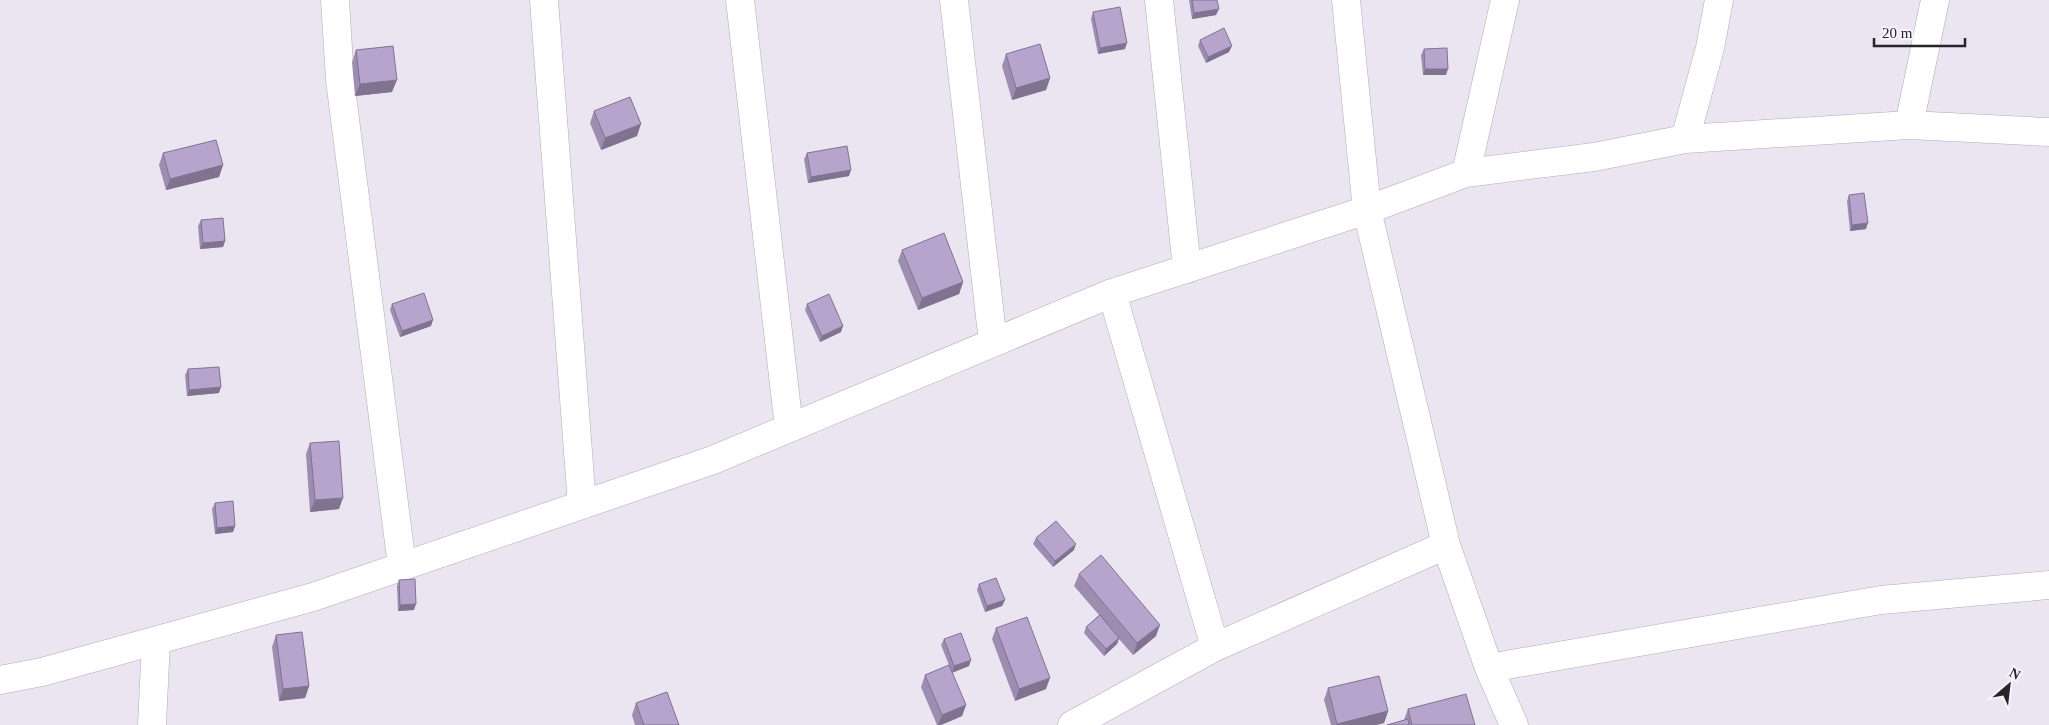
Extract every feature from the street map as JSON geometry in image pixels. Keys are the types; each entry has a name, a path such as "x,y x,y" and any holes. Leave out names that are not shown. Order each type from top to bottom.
{"street":[{"path":"335,0 340,80 402,566"},
{"path":"544,0 582,505"},
{"path":"740,0 790,428"},
{"path":"954,0 992,343"},
{"path":"1159,0 1187,269"},
{"path":"1346,0 1367,210 1446,545 1490,668 1514,725"},
{"path":"1466,173 1505,0"},
{"path":"1685,139 1710,48 1719,0"},
{"path":"1909,125 1934,0"},
{"path":"0,680 42,672 312,597 713,460 1112,293 1367,210 1466,173 1594,157 1685,139 1909,125 2049,132"},
{"path":"1112,293 1215,648"},
{"path":"1072,725 1215,648 1446,545"},
{"path":"1490,668 1881,600 2049,585"},
{"path":"152,725 156,641"}],"building":[{"path":"1192,0 1217,0 1219,9 1194,13"},
{"path":"1120,7 1127,43 1100,48 1093,12"},
{"path":"1224,28 1232,46 1208,57 1200,40"},
{"path":"1040,44 1050,78 1016,88 1006,54"},
{"path":"393,46 397,80 360,84 356,50"},
{"path":"1447,48 1448,69 1425,69 1424,49"},
{"path":"630,97 641,124 605,138 594,111"},
{"path":"216,140 223,165 170,179 163,153"},
{"path":"847,146 851,170 811,177 807,153"},
{"path":"1864,193 1868,223 1852,225 1849,195"},
{"path":"223,218 225,241 203,243 201,220"},
{"path":"944,233 963,282 922,298 902,250"},
{"path":"424,293 433,320 402,331 392,304"},
{"path":"829,294 843,326 822,336 807,304"},
{"path":"219,367 221,387 189,390 188,369"},
{"path":"339,441 343,498 315,500 310,443"},
{"path":"233,501 235,526 217,528 215,503"},
{"path":"1056,521 1076,544 1055,561 1036,538"},
{"path":"1101,555 1160,625 1137,643 1079,574"},
{"path":"996,578 1005,600 987,606 979,584"},
{"path":"415,579 416,604 400,605 399,580"},
{"path":"1100,615 1119,638 1106,649 1086,627"},
{"path":"1027,617 1050,678 1019,689 996,628"},
{"path":"302,632 309,686 283,689 276,635"},
{"path":"961,633 971,660 954,666 944,639"},
{"path":"949,665 966,705 942,715 925,675"},
{"path":"1379,676 1388,711 1337,724 1328,688"},
{"path":"667,692 679,725 644,725 636,703"},
{"path":"1466,694 1475,725 1412,725 1408,709"},
{"path":"1408,719 1409,725 1387,725"}]}
